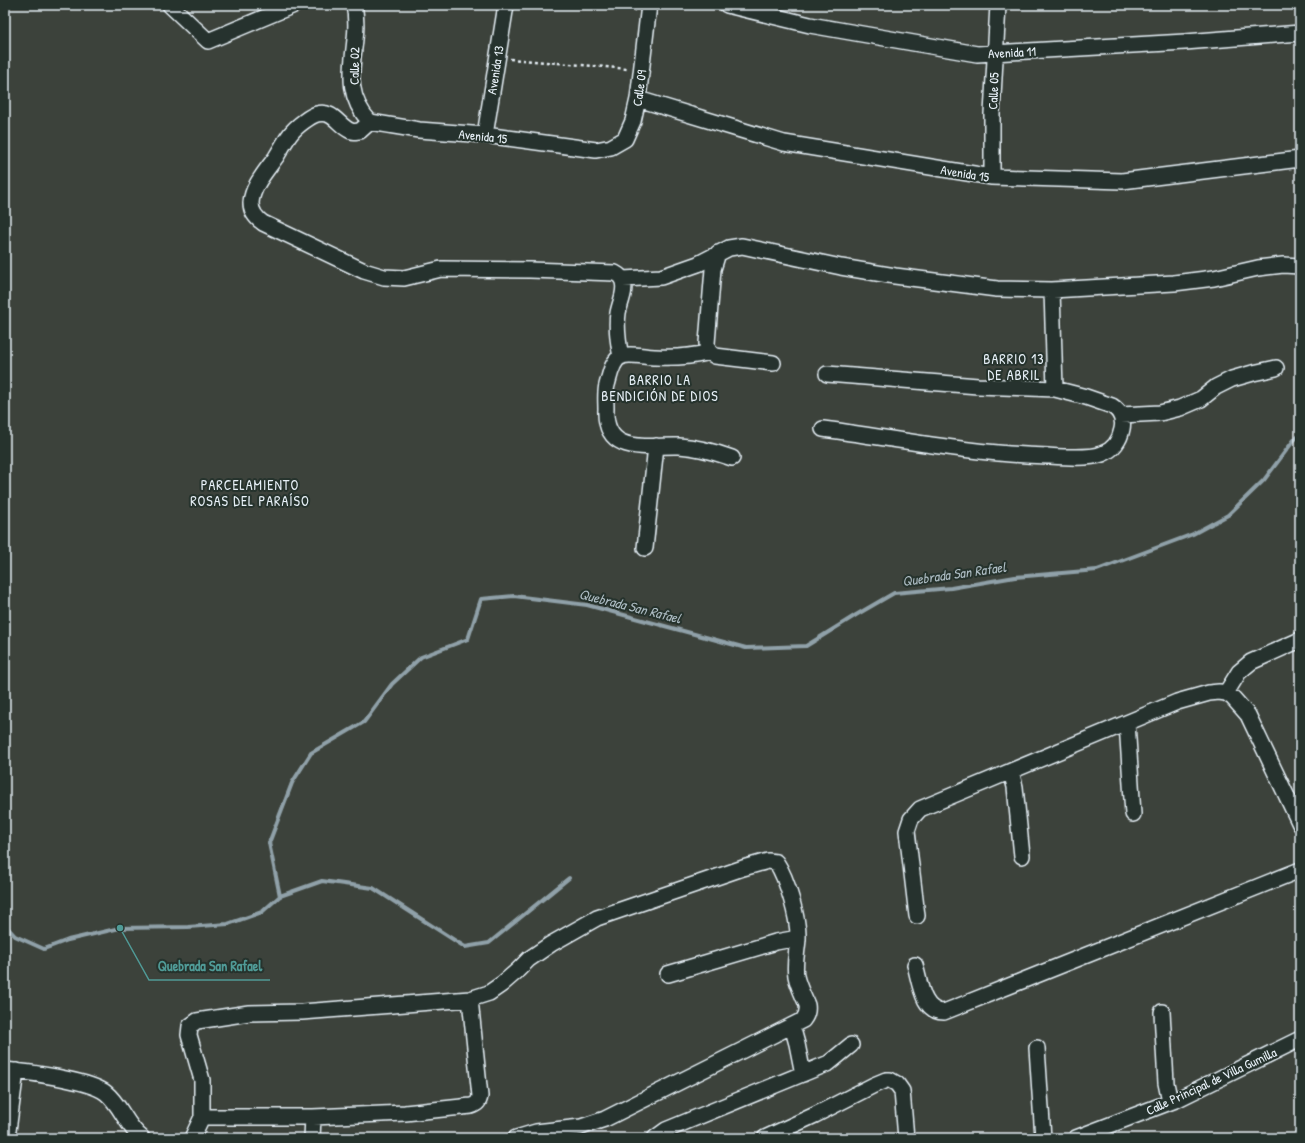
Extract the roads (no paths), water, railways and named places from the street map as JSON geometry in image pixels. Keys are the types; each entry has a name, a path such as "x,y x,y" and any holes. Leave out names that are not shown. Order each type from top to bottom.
{"street":[{"path":"170,5 208,41 294,5"},
{"name":"Calle 02","path":"354,5 355,28 352,57 352,78 354,94 363,114 370,122"},
{"name":"Avenida 13","path":"485,135 506,5"},
{"name":"Avenida 11","path":"728,5 810,25 977,54 1185,42 1300,33"},
{"name":"Calle 05","path":"992,177 992,114 998,5"},
{"name":"Calle 09","path":"596,150 611,147 625,139 633,121 638,98 649,8"},
{"name":"Avenida 15","path":"638,98 784,143 992,177 1122,181 1300,159"},
{"path":"370,122 360,131 352,131 343,126 334,116 322,113 311,116 293,131 258,182 251,203 256,217 263,223 364,271 384,277 404,278 441,269 611,272 619,275 623,279 623,293 617,320 619,347 622,357"},
{"name":"Avenida 15","path":"370,122 419,130 485,135 596,150"},
{"path":"623,279 661,277 698,264 729,248 742,246 841,267 895,276 997,289 1052,290 1174,284 1214,278 1258,268 1283,265 1300,266"},
{"path":"718,253 713,269 707,346 710,352 715,356 773,363"},
{"path":"1052,290 1055,389"},
{"path":"710,352 697,356 681,358 628,355 615,361 606,388 605,416 608,428 612,435 617,441 623,443 635,446 679,446 701,449 732,458"},
{"path":"1121,415 1160,413 1180,408 1201,399 1216,387 1232,379 1276,368"},
{"path":"823,429 968,450 1013,455 1068,457 1101,455 1110,450 1118,440 1123,425 1121,415 1112,406 1055,389 978,386 827,374"},
{"path":"645,548 648,534 656,446"},
{"path":"1226,693 1239,672 1251,662 1300,640"},
{"path":"917,916 907,831 911,819 920,810 1177,702 1209,693 1226,693 1233,698 1248,715 1300,824"},
{"path":"1127,723 1133,814"},
{"path":"1011,771 1015,787 1022,856"},
{"path":"192,1138 202,1116 202,1080 189,1030 190,1026 197,1021 249,1013 302,1012 470,999 489,992 502,984 529,960 551,944 597,918 743,868 768,861 776,862 783,873 794,910 798,938 795,963 796,975 798,984 807,1005 807,1012 803,1020 605,1119 581,1127 536,1132 516,1138"},
{"path":"915,965 927,1004 934,1010 944,1012 1300,870"},
{"path":"668,974 776,942 798,938"},
{"path":"202,1116 312,1117 404,1113 475,1105 480,1100 480,1096 470,999"},
{"path":"1162,1012 1166,1083 1170,1102"},
{"path":"792,1026 803,1074"},
{"name":"Calle Principal de Villa Gumilla","path":"1076,1138 1170,1102 1204,1087 1300,1039"},
{"path":"655,1138 666,1130 829,1063 851,1045"},
{"path":"1036,1048 1043,1138"},
{"path":"7,1138 11,1070 79,1082 94,1086 106,1092 129,1125 142,1138"},
{"path":"765,1138 815,1115 874,1084 890,1080 897,1084 902,1091 906,1138"},
{"path":"312,1117 312,1138"}],"waterway":[{"name":"Quebrada San Rafael","path":"280,896 269,843 292,783 311,753 364,722 392,684 421,657 468,639 481,599 514,596 587,605 746,648 806,646 894,593 951,588 1015,577 1097,570 1193,534 1228,515 1264,480 1294,440 1300,435"},
{"path":"5,925 15,936 44,949 68,940 120,928 188,927 228,924 262,912 280,896 322,881 373,888 465,947 489,943 569,878"}],"place":[{"name":"Quebrada San Rafael","path":"120,928"}],"district":[{"name":"BARRIO 13 DE ABRIL","path":"1014,368"},
{"name":"BARRIO LA BENDICIÓN DE DIOS","path":"660,388"},
{"name":"PARCELAMIENTO ROSAS DEL PARAÍSO","path":"250,494"}]}
